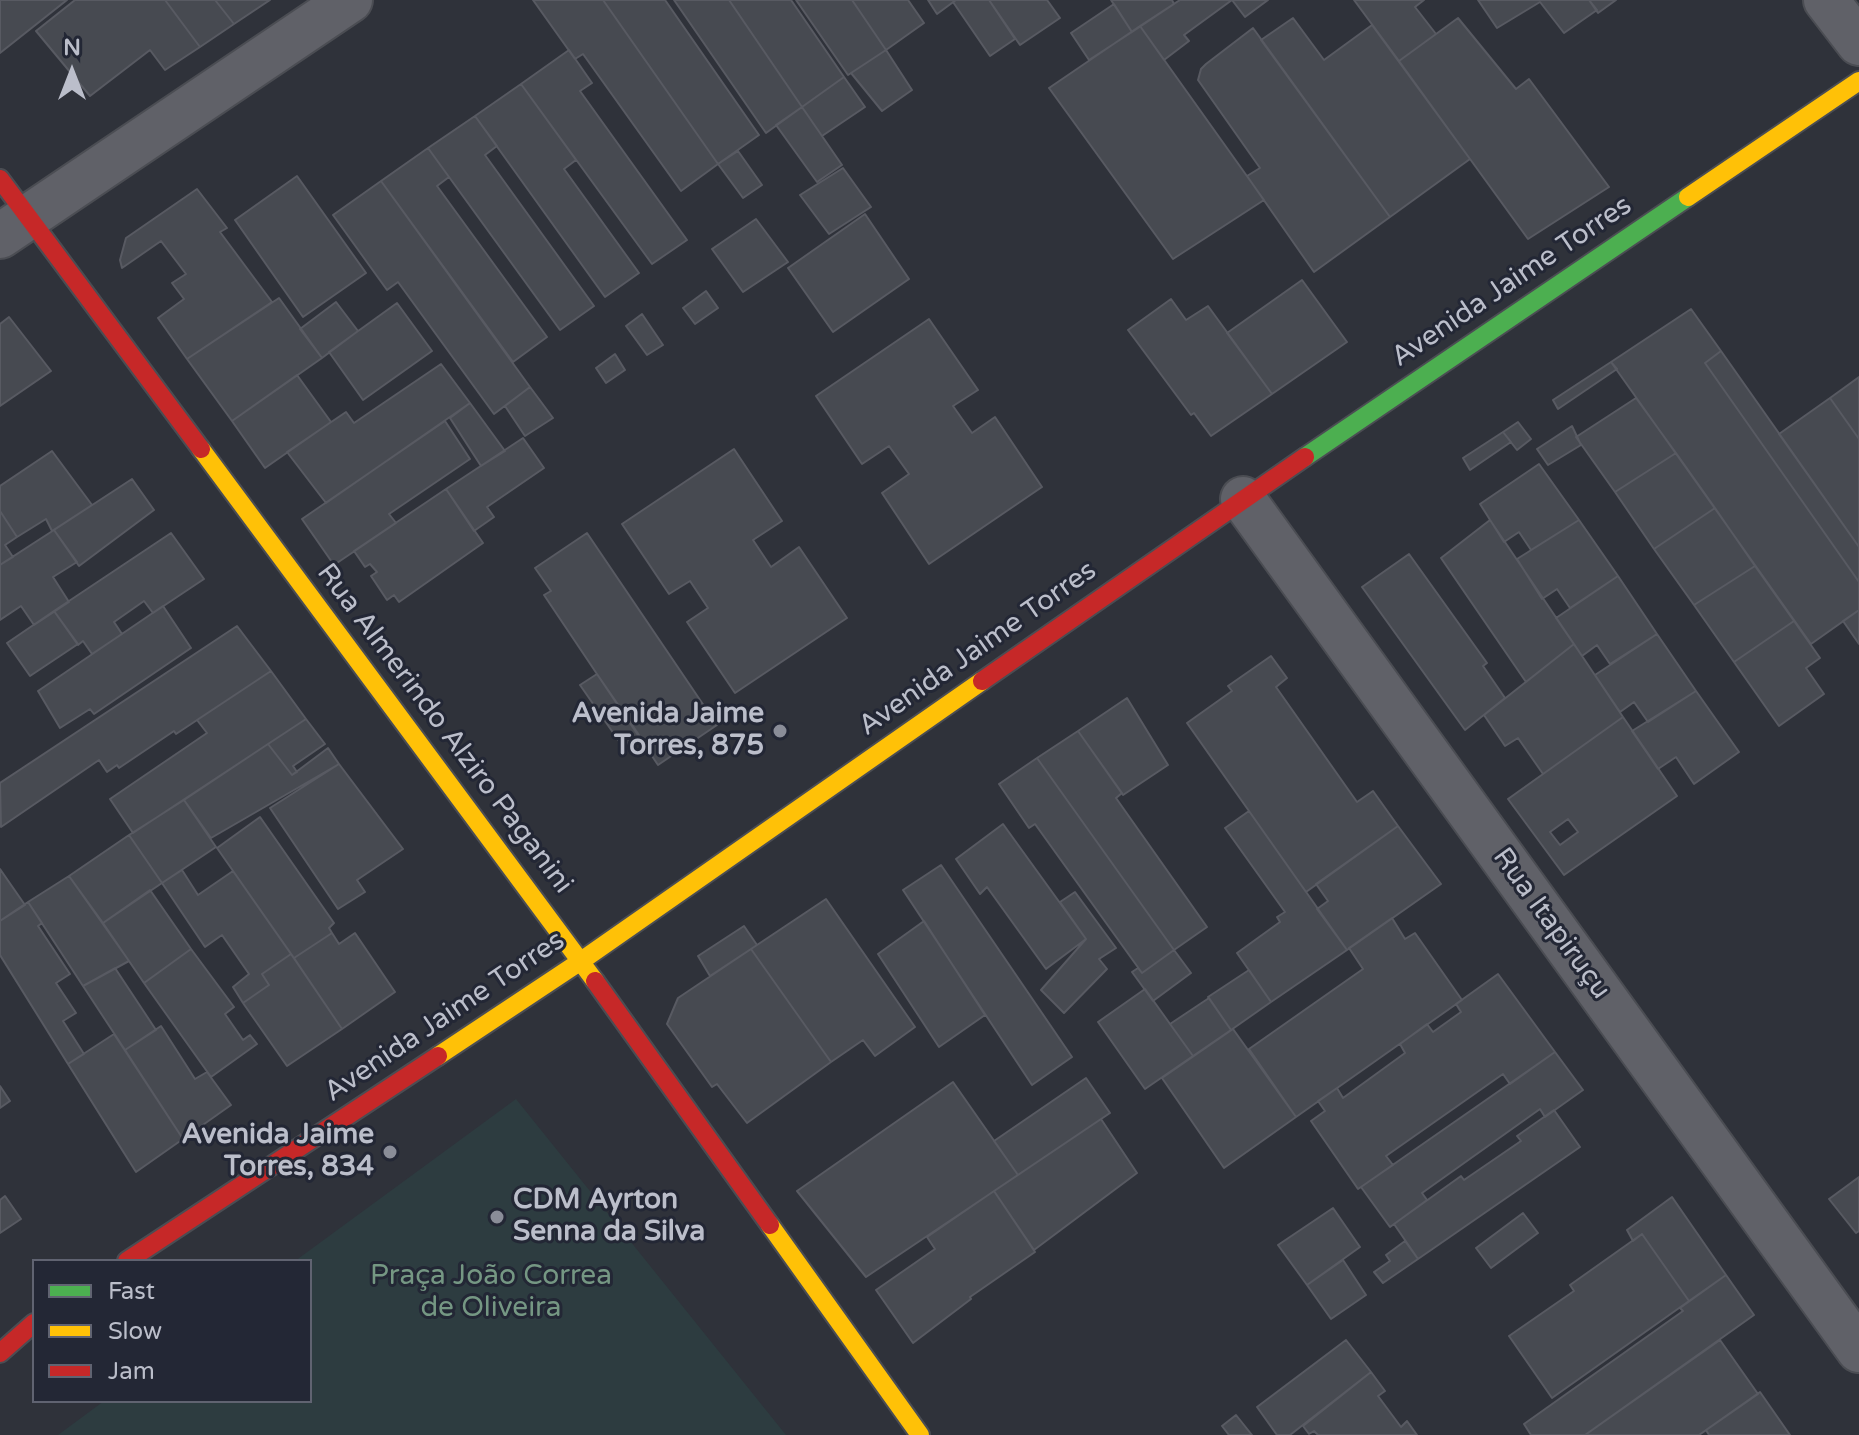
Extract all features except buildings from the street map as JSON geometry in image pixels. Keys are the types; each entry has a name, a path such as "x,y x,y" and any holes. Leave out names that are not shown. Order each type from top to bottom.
{"street":[{"path":"14,226 350,0"},
{"path":"1826,0 1859,43"},
{"name":"Avenida Jaime Torres","path":"130,1259 581,961 1243,499 1859,81"},
{"name":"Rua Almerindo Alziro Paganini","path":"0,179 14,226 581,961 920,1435"},
{"name":"Rua Itapiruçu","path":"1243,499 1859,1350"},
{"path":"0,1353 32,1325"}],"green space":[{"name":"CDM Ayrton Senna da Silva","path":"516,1099 786,1435 58,1435 101,1403 312,1403 312,1259 298,1259"}],"traffic: fast":[{"path":"1305,457 1688,197"}],"traffic: slow":[{"path":"1688,197 1859,81"},
{"path":"201,449 595,981"},
{"path":"438,1056 581,961 982,681"},
{"path":"770,1225 920,1435"}],"traffic: jam":[{"path":"0,179 201,449"},
{"path":"982,681 1305,457"},
{"path":"595,981 770,1225"},
{"path":"130,1259 438,1056"},
{"path":"0,1353 32,1325"}],"place":[{"name":"Avenida Jaime Torres, 875","path":"780,731"},
{"name":"Avenida Jaime Torres, 834","path":"390,1152"},
{"name":"CDM Ayrton Senna da Silva","path":"497,1217"}],"park label":[{"name":"Praça João Correa de Oliveira","path":"491,1293"}]}
